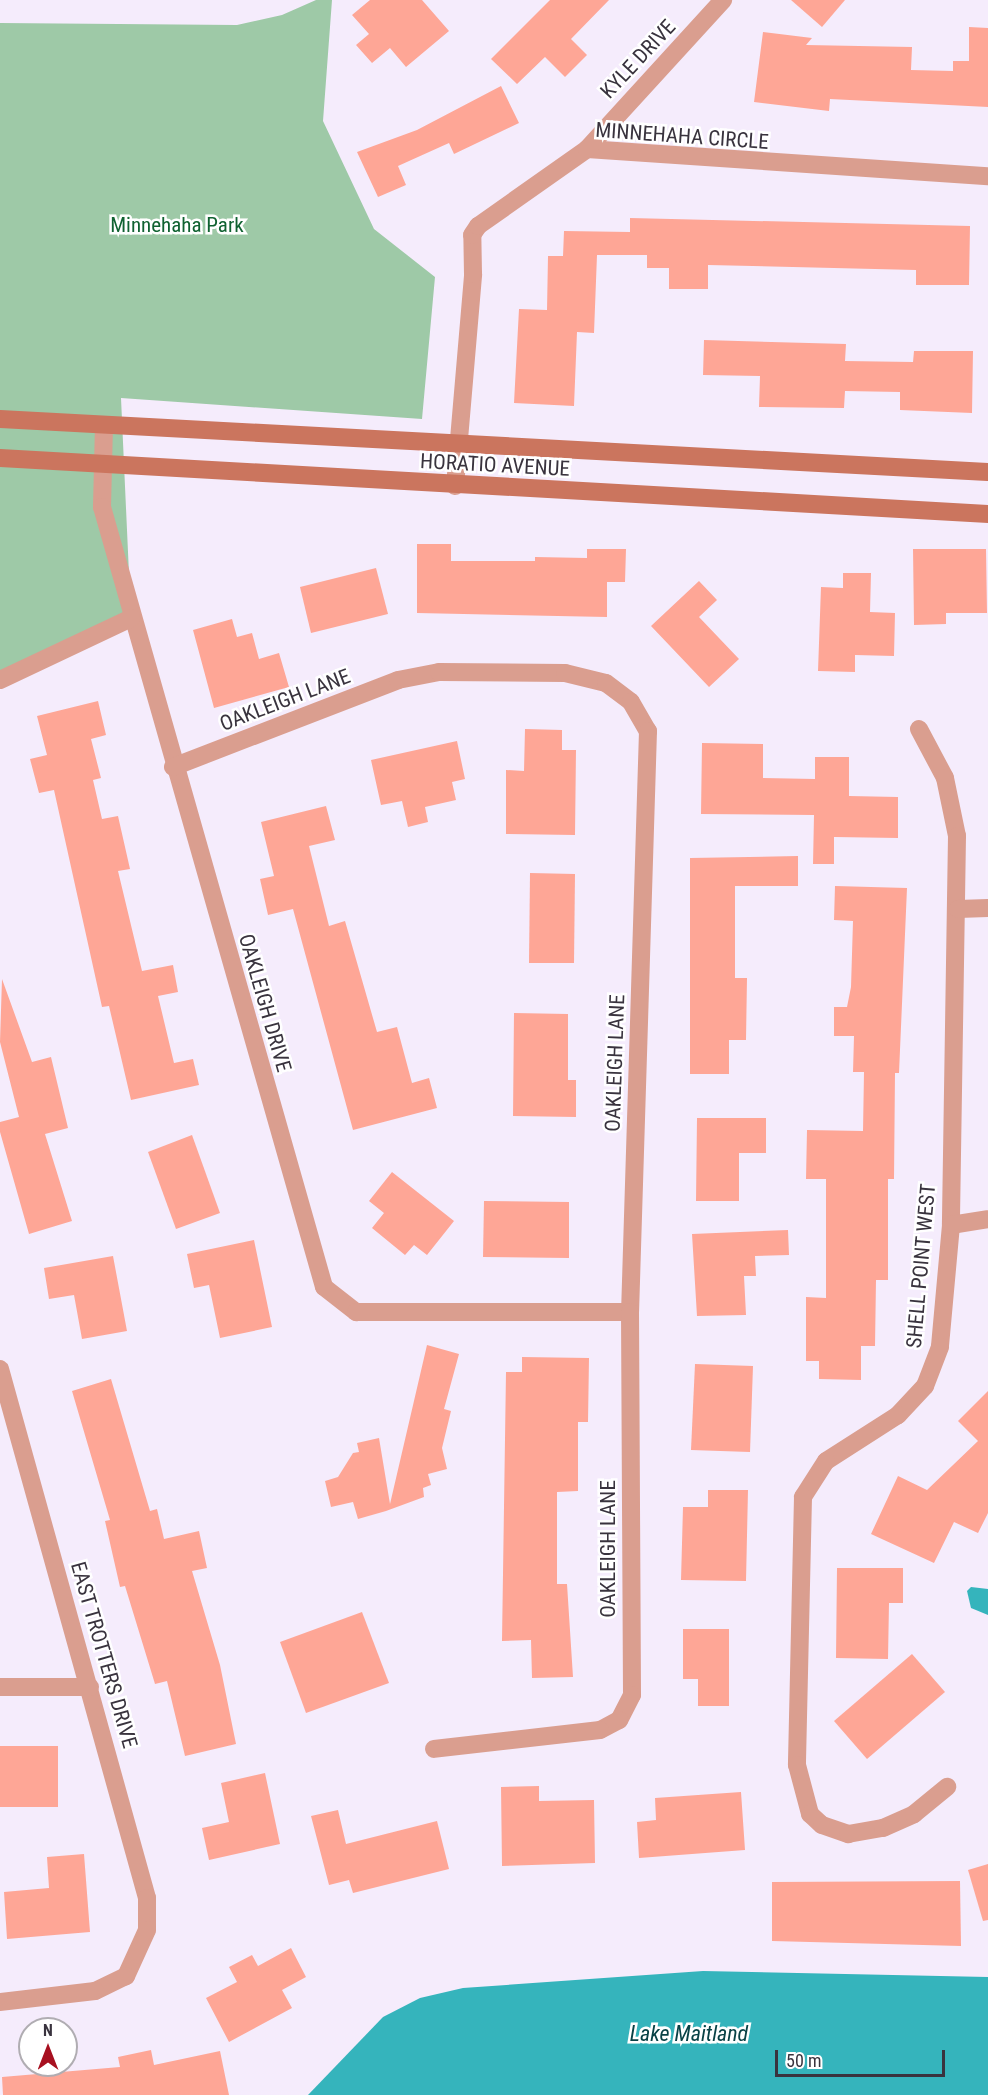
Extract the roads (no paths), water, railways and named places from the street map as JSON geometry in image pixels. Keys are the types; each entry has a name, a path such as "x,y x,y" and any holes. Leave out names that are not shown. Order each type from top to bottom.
{"main road":[{"name":"HORATIO AVENUE","path":"0,419 988,472"},
{"name":"HORATIO AVENUE","path":"0,458 455,486 988,514"}],"street":[{"name":"KYLE DRIVE","path":"587,149 723,0"},
{"name":"MINNEHAHA CIRCLE","path":"455,486 473,274 472,235 478,226 587,149 988,176"},
{"name":"OAKLEIGH DRIVE","path":"104,425 101,464 102,507 131,618 324,1287 356,1312 630,1312"},
{"path":"0,680 131,618"},
{"name":"OAKLEIGH LANE","path":"174,767 398,680 439,672 565,673 606,683 631,702 648,731 630,1312 632,1695 619,1720 600,1730 434,1749"},
{"name":"SHELL POINT WEST","path":"919,729 945,778 957,836 958,909 951,1225 940,1347 925,1386 898,1415 826,1461 803,1497 797,1765 810,1814 822,1825 848,1834 883,1828 914,1814 947,1787"},
{"path":"958,909 988,908"},
{"path":"951,1225 988,1219"},
{"name":"EAST TROTTERS DRIVE","path":"0,2002 95,1991 126,1976 139,1955 147,1930 147,1898 1,1373"},
{"path":"0,1687 90,1687"}],"water":[{"path":"971,1587 988,1589 988,1615 971,1608 967,1591"},
{"name":"Lake Maitland","path":"703,1971 988,1977 988,2095 308,2095 383,2017 420,1998 463,1988"}],"park label":[{"name":"Minnehaha Park","path":"177,225"}]}
